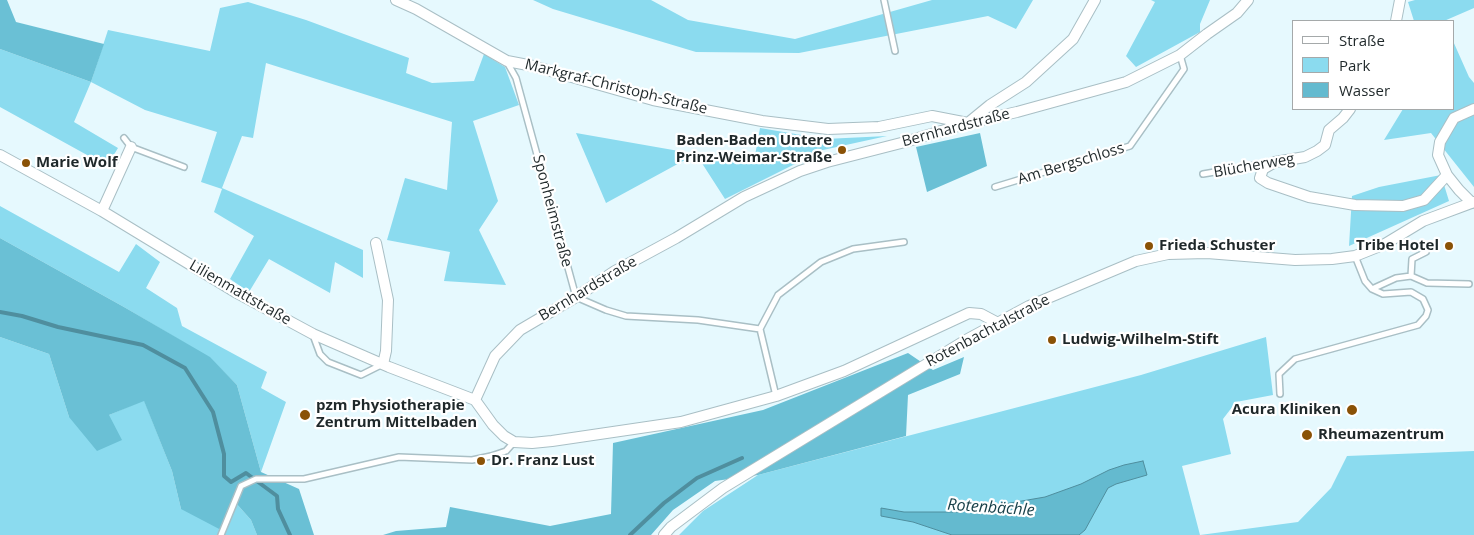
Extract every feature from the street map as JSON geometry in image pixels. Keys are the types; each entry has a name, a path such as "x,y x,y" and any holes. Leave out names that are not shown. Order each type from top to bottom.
{"street":[{"name":"Markgraf-Christoph-Straße","path":"396,0 507,61 533,66 653,100 762,121 828,129 879,127 932,116 968,122"},
{"path":"968,122 1026,82 1073,39 1095,0"},
{"name":"Bernhardstraße","path":"475,400 495,356 520,330 576,297 615,271 676,238 744,197 800,171 838,159 904,142 968,122 1017,112 1126,82 1180,55 1237,13 1248,0"},
{"path":"1396,20 1400,0"},
{"path":"1473,203 1458,190 1447,175 1438,155 1440,142 1454,118 1474,109"},
{"path":"1349,110 1329,130 1325,145 1305,157 1275,162 1263,169 1260,178 1268,183 1309,197 1355,205 1403,206 1424,200 1447,175"},
{"path":"102,211 131,147"},
{"name":"Lilienmattstraße","path":"0,155 102,211 237,293 313,334 475,400"},
{"name":"Rotenbachtalstraße","path":"664,535 671,527 723,488 966,340 1029,306 1136,261 1168,254 1207,253 1295,260 1355,256 1385,244 1424,221 1473,203"},
{"path":"376,244 388,300 386,351 383,364"},
{"path":"475,400 493,426 514,442 552,441 681,422 776,396 844,371 969,313 981,314 998,323"}],"lane":[{"path":"884,0 896,50"},
{"name":"Am Bergschloss","path":"995,187 1130,146 1184,69 1180,55"},
{"name":"Sponheimstraße","path":"507,61 516,78 576,297"},
{"path":"124,138 131,147 184,166"},
{"name":"Blücherweg","path":"1203,174 1305,157"},
{"path":"776,396 760,330 778,295 821,262 853,249 904,242"},
{"path":"1411,276 1412,259 1426,252"},
{"path":"1280,394 1279,374 1294,359 1418,325 1426,316 1428,310 1423,300 1411,292 1383,294 1372,289 1365,281 1355,256"},
{"path":"1372,289 1396,278 1411,276 1427,283 1469,284"},
{"path":"576,297 626,316 698,320 760,330"},
{"path":"313,334 320,354 328,362 361,375 383,364"},
{"path":"221,535 241,486 256,479 304,479 399,457 472,460 506,451 514,442"}],"green space":[{"path":"533,0 651,0 688,20 795,39 932,0 1033,0 1016,29 988,16 799,53 696,52 553,9"},
{"path":"1151,0 1210,0 1200,24 1200,32 1136,67 1126,56 1155,2"},
{"path":"1415,0 1474,0 1474,8 1446,20 1414,20 1408,2"},
{"path":"248,2 306,20 409,58 406,73 432,83 474,81 484,54 505,67 519,105 473,121 498,201 479,230 506,285 444,281 450,252 387,240 405,178 447,190 452,122 266,63 253,138 242,136 222,188 363,250 363,278 335,262 330,293 269,259 249,292 230,279 254,236 214,212 222,189 201,182 217,132 145,110 91,82 108,30 210,51 220,8"},
{"path":"1454,43 1469,77 1474,83 1474,187 1431,133 1384,140 1402,110 1454,110"},
{"path":"0,49 91,82 74,122 118,148 107,166 0,107"},
{"path":"760,128 825,139 887,136 823,150 725,199 696,154 754,161"},
{"path":"576,133 696,154 606,203"},
{"path":"1441,175 1449,201 1349,246 1352,196 1379,187"},
{"path":"0,206 119,272 136,244 160,262 146,288 177,308 182,326 267,372 261,388 286,402 261,472 237,385 210,358 124,307 0,238"},
{"path":"0,337 49,354 69,417 109,415 144,400 172,471 181,509 235,502 251,520 257,535 0,535"},
{"path":"1266,337 1273,395 1236,402 1223,419 1231,454 1182,466 1200,535 679,535 703,511 758,475 1141,375"},
{"path":"1474,451 1474,535 1200,535 1298,522 1331,488 1347,456"}],"shaded area":[{"path":"0,0 7,0 16,22 104,44 91,82 0,49"},
{"path":"980,133 987,166 927,192 916,147"},
{"path":"0,238 210,357 237,385 261,472 299,489 314,535 257,535 251,520 235,502 223,531 181,509 172,471 144,401 109,415 122,440 97,451 69,417 49,354 0,337"},
{"path":"908,353 933,370 964,357 960,374 908,395 906,436 758,475 715,481 673,510 651,535 383,535 396,531 446,527 450,507 550,526 611,514 613,443 763,410"}],"water":[{"path":"1143,461 1147,475 1108,488 1085,530 1079,535 952,535 913,522 881,516 881,508 904,512 958,512 1045,497 1081,484 1109,470"}],"waterway":[{"path":"0,312 22,316 58,327 143,345 185,368 213,412 224,454 224,476 231,482 246,473 277,496 278,509 290,535"},
{"name":"Rotenbächle","path":"630,535 664,503 697,478 742,458"}],"place":[{"name":"Baden-Baden Untere Prinz-Weimar-Straße","path":"842,150"},
{"name":"Marie Wolf","path":"26,163"},
{"name":"Frieda Schuster","path":"1149,246"},
{"name":"Tribe Hotel","path":"1449,246"},
{"name":"Ludwig-Wilhelm-Stift","path":"1052,340"},
{"name":"Acura Kliniken","path":"1352,410"},
{"name":"pzm Physiotherapie Zentrum Mittelbaden","path":"305,415"},
{"name":"Rheumazentrum","path":"1307,435"},
{"name":"Dr. Franz Lust","path":"481,461"}]}
